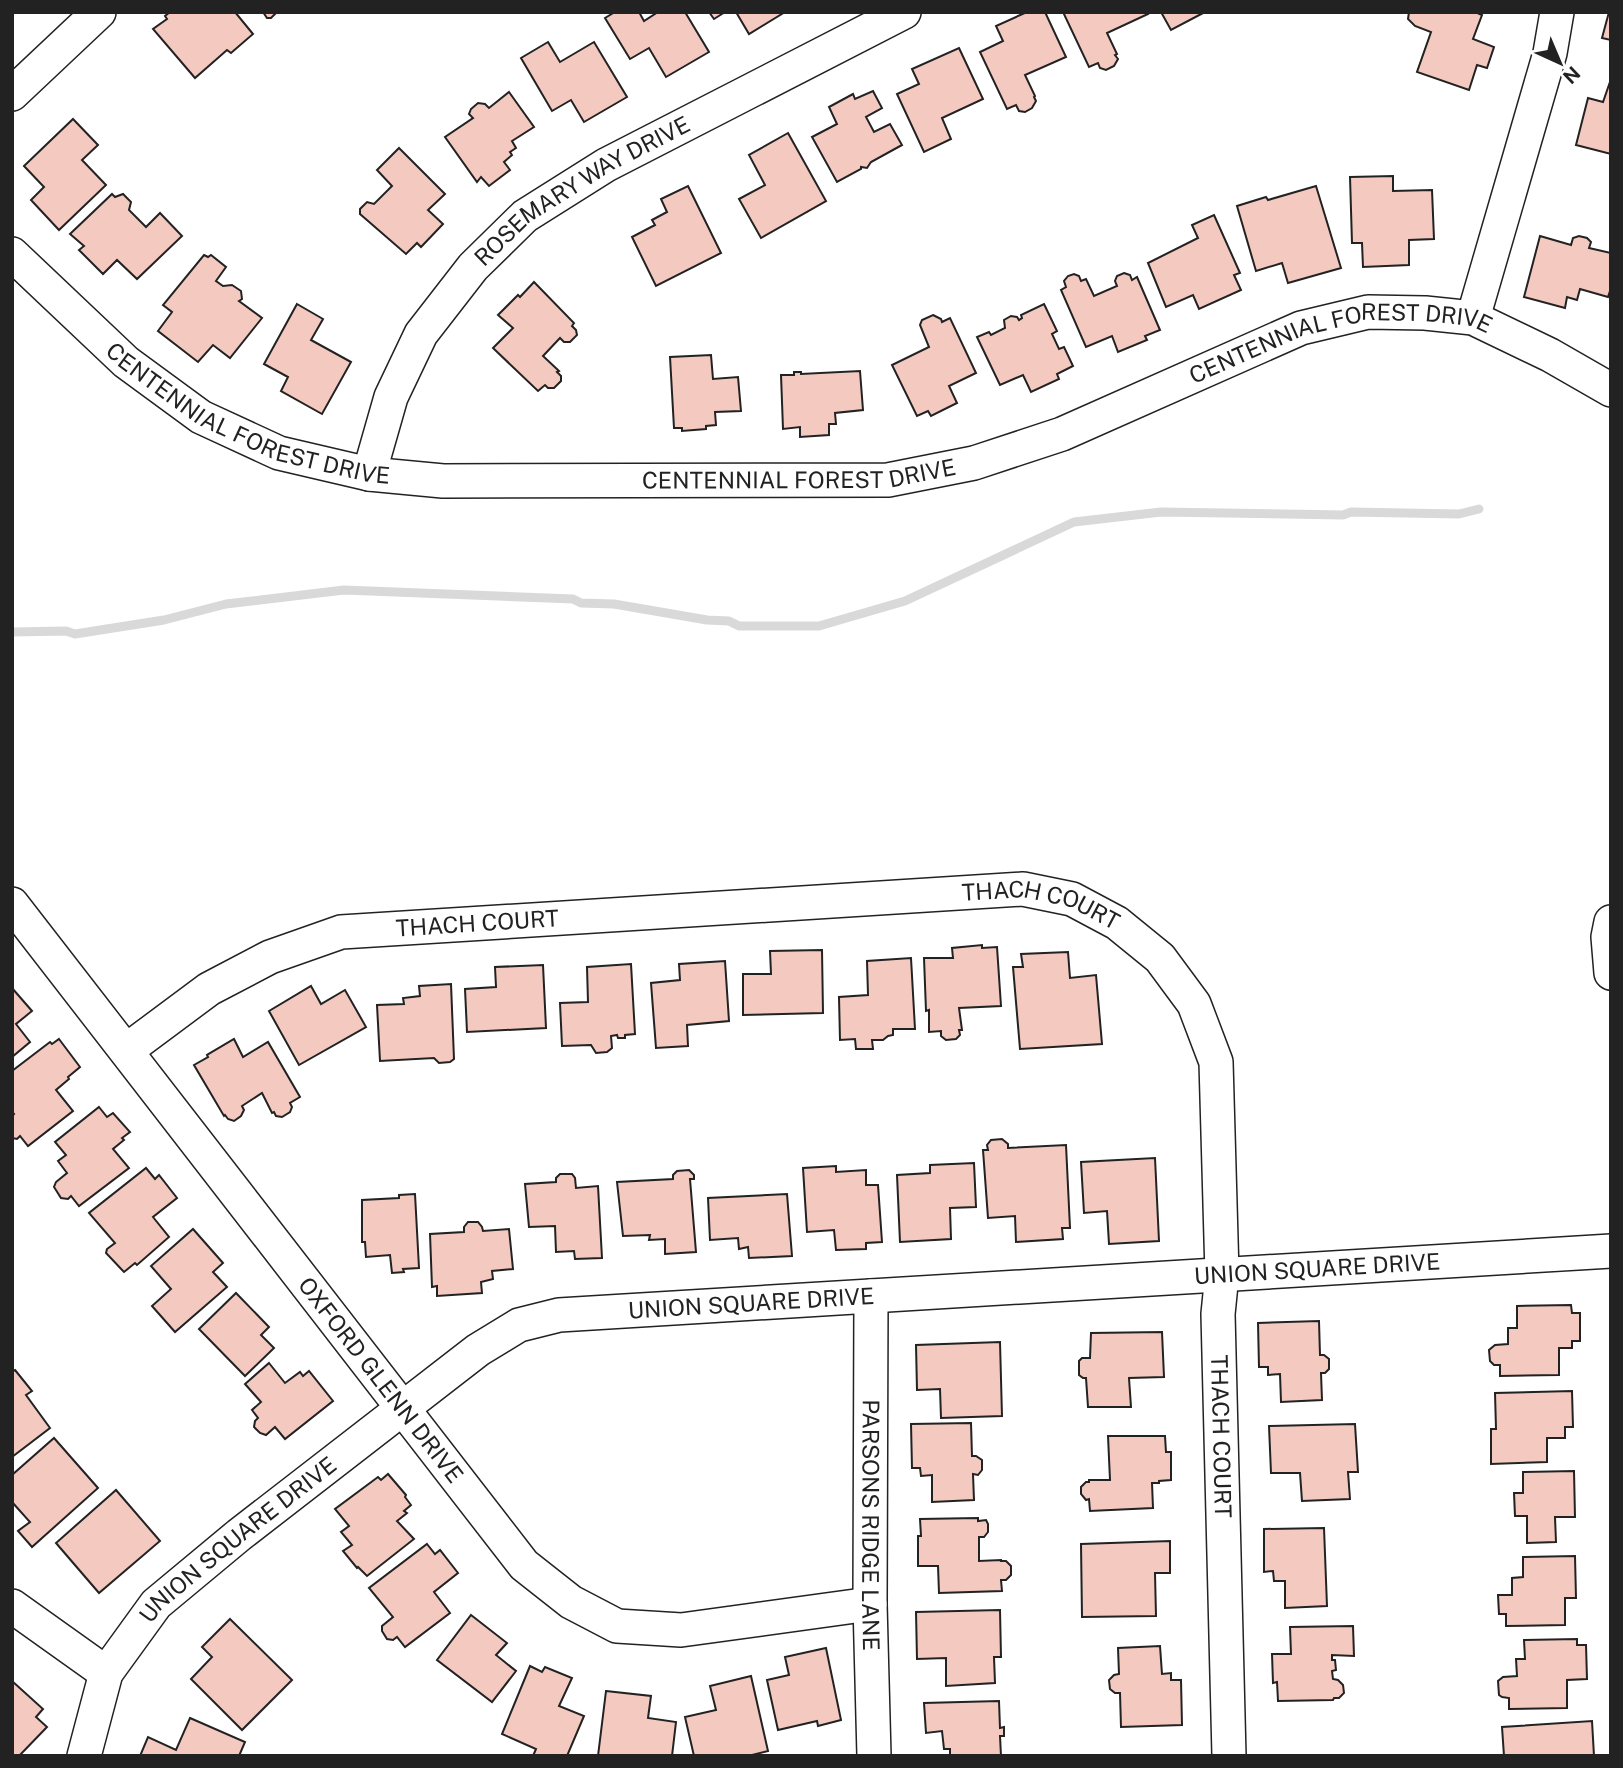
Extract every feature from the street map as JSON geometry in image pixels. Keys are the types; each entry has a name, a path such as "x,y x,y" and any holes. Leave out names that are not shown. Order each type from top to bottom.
{"street":[{"path":"12,94 99,12"},
{"name":"ROSEMARY WAY DRIVE","path":"369,474 391,397 421,334 473,267 525,216 606,165 904,12"},
{"path":"1473,318 1550,53 1557,12"},
{"name":"CENTENNIAL FOREST DRIVE","path":"12,254 126,362 201,417 279,453 369,474 443,481 888,481 974,463 1062,434 1301,328 1368,312 1425,313 1473,318 1550,355 1611,390"},
{"name":"THACH COURT","path":"127,1051 209,989 270,957 341,932 1023,889 1072,899 1117,923 1160,958 1194,1003 1216,1062 1222,1274 1218,1314 1229,1756"},
{"name":"OXFORD GLENN DRIVE","path":"12,904 524,1565 571,1602 617,1626 681,1630 870,1604"},
{"path":"1611,922 1608,937 1611,973"},
{"name":"UNION SQUARE DRIVE","path":"84,1756 106,1673 156,1604 239,1535 478,1350 519,1325 559,1315 1611,1251"},
{"name":"PARSONS RIDGE LANE","path":"871,1296 870,1604 874,1756"},
{"path":"12,1606 106,1673"}],"building":[{"path":"170,12 235,12 253,34 231,53 227,50 195,78 153,29 167,19 165,16"},
{"path":"263,12 277,12 267,18"},
{"path":"615,12 639,12 644,21 658,12 685,12 709,52 666,77 649,48 630,59 605,18"},
{"path":"709,12 725,12 714,19"},
{"path":"736,12 785,12 749,34"},
{"path":"1027,12 1045,12 1066,57 1025,75 1036,101 1032,108 1025,112 1019,111 1016,105 1007,109 980,52 1003,41 996,26"},
{"path":"1063,12 1148,14 1107,33 1118,59 1114,66 1106,70 1100,68 1098,63 1089,67"},
{"path":"1161,12 1205,12 1171,30"},
{"path":"1409,12 1475,12 1482,15 1473,39 1494,47 1487,68 1477,65 1469,90 1417,72 1431,32 1415,26 1408,19"},
{"path":"1611,12 1611,40 1602,38"},
{"path":"548,42 560,62 594,42 627,97 584,122 571,100 552,111 521,58"},
{"path":"959,48 983,99 942,118 951,139 924,152 897,94 919,84 912,69"},
{"path":"1611,79 1611,154 1576,145 1588,98 1603,102"},
{"path":"873,91 882,108 866,117 874,132 890,124 902,145 871,162 867,168 861,167 837,182 812,137 837,124 829,107 853,94 855,99"},
{"path":"509,92 534,127 512,141 516,148 504,162 510,170 489,186 481,177 477,182 445,137 473,118 469,114 478,103 489,108"},
{"path":"73,119 98,145 82,160 106,185 59,230 31,200 44,187 24,166"},
{"path":"788,133 826,201 761,238 739,199 765,185 749,155"},
{"path":"399,148 445,194 428,210 443,224 421,247 417,243 406,254 360,214 360,209 367,202 374,204 392,186 377,170"},
{"path":"1393,176 1393,191 1432,190 1434,239 1409,240 1409,265 1363,267 1362,243 1352,243 1350,177"},
{"path":"688,186 721,253 656,286 632,237 655,225 652,220 667,212 661,199"},
{"path":"1316,186 1341,268 1288,283 1282,263 1256,271 1237,206"},
{"path":"112,194 115,197 123,194 131,202 129,210 146,227 160,213 182,236 137,279 117,260 103,274 79,250 84,246 70,234"},
{"path":"1214,215 1240,273 1234,275 1241,290 1199,309 1193,295 1166,307 1148,263 1198,238 1192,225"},
{"path":"1540,236 1571,245 1573,238 1579,236 1591,242 1589,248 1611,253 1611,288 1608,297 1580,289 1577,300 1567,297 1565,308 1524,297"},
{"path":"204,255 211,255 226,267 216,281 223,286 232,285 241,291 242,299 239,301 262,318 230,358 213,345 198,362 158,331 172,312 163,305"},
{"path":"1124,273 1130,275 1132,280 1137,277 1160,330 1145,336 1147,340 1118,352 1112,336 1086,347 1061,290 1066,287 1064,281 1074,274 1079,276 1081,281 1086,279 1094,296 1117,286 1117,276"},
{"path":"534,282 574,323 572,326 577,335 570,342 564,342 560,338 543,356 559,371 557,372 561,381 554,388 545,385 538,391 493,348 513,328 498,315"},
{"path":"297,304 323,319 311,340 351,362 322,414 281,391 288,377 264,364"},
{"path":"1044,304 1057,331 1052,334 1059,349 1064,347 1073,366 1057,374 1059,379 1031,392 1023,375 1000,385 977,337 989,332 991,335 1005,328 1004,320 1011,316 1019,320 1021,315"},
{"path":"933,315 942,322 950,318 976,373 949,386 957,403 931,416 928,411 917,416 892,365 929,347 920,325 922,320"},
{"path":"711,355 713,379 738,377 741,411 715,412 716,425 706,426 706,429 682,431 682,428 674,428 670,357"},
{"path":"860,371 863,410 835,413 836,424 829,424 829,435 800,437 800,427 783,429 781,375 794,375 794,372 801,374"},
{"path":"982,945 982,948 997,947 1001,1006 959,1008 962,1030 959,1030 960,1035 956,1039 946,1040 941,1036 941,1031 929,1032 924,958 953,958 952,948"},
{"path":"822,950 823,1013 743,1015 743,974 771,974 770,951"},
{"path":"1068,952 1070,978 1096,975 1102,1044 1020,1049 1013,967 1023,967 1021,954"},
{"path":"911,958 915,1029 893,1029 893,1035 883,1040 872,1040 873,1049 856,1049 855,1039 840,1040 839,997 868,995 867,961"},
{"path":"725,961 729,1021 687,1025 688,1046 656,1048 651,983 680,980 679,964"},
{"path":"631,964 635,1034 625,1035 625,1038 611,1036 612,1048 607,1052 596,1053 591,1045 562,1046 560,1003 588,1002 587,967"},
{"path":"543,965 546,1028 467,1032 465,989 496,987 495,967"},
{"path":"451,984 454,1059 439,1063 434,1058 380,1061 377,1005 404,1004 403,998 420,996 419,986"},
{"path":"311,986 321,1004 345,990 366,1027 299,1065 269,1011"},
{"path":"12,988 32,1011 16,1024 30,1042 12,1057"},
{"path":"59,1039 80,1067 56,1090 73,1111 28,1146 20,1136 17,1139 12,1138 12,1071 50,1042 52,1044"},
{"path":"234,1039 243,1057 268,1042 300,1097 290,1103 290,1112 282,1117 276,1116 262,1093 242,1106 244,1110 241,1116 234,1121 224,1116 194,1065"},
{"path":"99,1107 107,1117 113,1113 130,1132 113,1149 129,1168 79,1206 71,1196 68,1199 61,1198 54,1187 67,1173 58,1161 66,1155 55,1142"},
{"path":"1002,1139 1008,1144 1008,1148 1066,1145 1070,1228 1062,1228 1063,1239 1016,1242 1015,1216 988,1218 983,1150 988,1150 987,1145 991,1140"},
{"path":"1155,1158 1159,1241 1109,1244 1107,1211 1084,1213 1081,1162"},
{"path":"974,1163 976,1207 950,1208 951,1239 900,1242 897,1175 930,1173 930,1165"},
{"path":"836,1166 836,1172 866,1170 866,1185 878,1185 882,1242 866,1243 866,1249 836,1250 834,1230 807,1232 803,1168"},
{"path":"146,1168 155,1179 159,1175 177,1198 153,1217 169,1237 137,1265 135,1263 124,1272 106,1253 115,1243 89,1213"},
{"path":"689,1170 694,1175 694,1179 690,1179 696,1252 665,1254 665,1239 649,1240 650,1235 623,1236 617,1182 673,1179 677,1171"},
{"path":"560,1174 572,1174 576,1188 598,1186 602,1258 575,1259 574,1251 556,1252 555,1226 529,1227 525,1184 556,1182"},
{"path":"415,1194 419,1268 392,1273 390,1255 366,1257 365,1242 362,1242 362,1200 399,1198 399,1195"},
{"path":"787,1194 792,1256 749,1258 748,1247 739,1249 738,1238 710,1240 708,1198"},
{"path":"468,1222 478,1222 483,1231 509,1229 513,1269 492,1271 493,1279 481,1282 482,1293 437,1296 437,1286 432,1287 430,1234 464,1232"},
{"path":"193,1229 223,1263 213,1272 227,1287 175,1332 152,1306 171,1289 151,1266"},
{"path":"236,1293 269,1327 261,1335 274,1348 245,1376 199,1329"},
{"path":"1571,1305 1572,1313 1580,1313 1580,1341 1572,1341 1572,1348 1559,1348 1559,1375 1500,1376 1500,1365 1494,1365 1490,1361 1489,1350 1495,1345 1508,1344 1508,1328 1517,1328 1517,1306"},
{"path":"1319,1321 1320,1355 1329,1359 1329,1369 1321,1373 1322,1400 1281,1402 1280,1374 1268,1375 1268,1367 1259,1367 1258,1323"},
{"path":"1162,1332 1164,1377 1129,1378 1131,1407 1088,1407 1086,1378 1079,1375 1079,1361 1082,1358 1090,1358 1091,1333"},
{"path":"1000,1342 1002,1416 941,1418 940,1389 917,1390 916,1345"},
{"path":"269,1363 285,1383 300,1372 303,1376 309,1371 333,1401 285,1439 275,1427 266,1435 254,1427 258,1418 252,1410 261,1402 245,1384"},
{"path":"15,1370 32,1391 26,1395 50,1428 12,1457 12,1372"},
{"path":"1572,1391 1573,1427 1565,1427 1565,1438 1547,1438 1547,1462 1491,1464 1491,1429 1496,1429 1495,1393"},
{"path":"971,1423 972,1456 982,1460 982,1470 978,1475 973,1474 974,1500 932,1502 932,1475 921,1476 920,1468 912,1468 911,1424"},
{"path":"1355,1424 1358,1472 1348,1472 1350,1499 1302,1501 1300,1473 1271,1473 1269,1426"},
{"path":"1108,1436 1165,1436 1166,1452 1171,1452 1171,1480 1152,1483 1153,1508 1090,1511 1089,1499 1086,1500 1081,1494 1081,1487 1089,1480 1110,1480"},
{"path":"54,1438 98,1488 32,1547 18,1531 30,1522 12,1502 12,1475"},
{"path":"1574,1471 1575,1517 1555,1517 1556,1542 1527,1543 1527,1516 1515,1516 1514,1493 1523,1493 1523,1472"},
{"path":"388,1474 411,1505 404,1511 407,1513 397,1521 414,1539 367,1576 343,1551 352,1545 341,1532 349,1526 335,1509 378,1477 381,1480"},
{"path":"116,1490 160,1541 99,1593 56,1543"},
{"path":"978,1518 978,1521 986,1520 988,1524 988,1532 984,1537 979,1537 979,1561 1006,1561 1011,1566 1011,1575 1006,1580 1001,1580 1002,1591 939,1593 938,1566 918,1566 920,1519"},
{"path":"1324,1528 1327,1606 1285,1608 1285,1581 1274,1581 1273,1571 1264,1572 1264,1529"},
{"path":"1170,1541 1170,1573 1155,1573 1156,1616 1082,1617 1081,1544"},
{"path":"427,1544 435,1554 440,1550 458,1573 434,1592 450,1613 405,1647 397,1637 393,1640 387,1639 382,1631 382,1626 393,1617 369,1588"},
{"path":"1575,1556 1576,1598 1565,1598 1565,1625 1506,1626 1506,1614 1499,1614 1498,1595 1512,1595 1512,1578 1523,1577 1523,1557"},
{"path":"1000,1610 1001,1657 994,1657 995,1683 946,1686 946,1658 917,1659 916,1612"},
{"path":"471,1615 507,1643 496,1655 516,1671 492,1702 437,1660"},
{"path":"230,1619 292,1680 242,1730 191,1679 212,1657 202,1647"},
{"path":"1353,1626 1354,1656 1332,1655 1336,1670 1332,1671 1333,1679 1343,1685 1344,1693 1339,1698 1278,1701 1277,1682 1273,1683 1272,1654 1291,1654 1290,1627"},
{"path":"1577,1639 1577,1645 1586,1645 1587,1679 1567,1680 1567,1708 1509,1709 1509,1698 1499,1695 1498,1681 1503,1677 1517,1676 1516,1659 1525,1659 1524,1640"},
{"path":"1160,1646 1162,1674 1171,1673 1171,1680 1181,1680 1182,1725 1121,1727 1120,1693 1110,1689 1109,1680 1119,1674 1118,1648"},
{"path":"826,1648 841,1720 818,1726 817,1721 778,1730 767,1680 789,1675 785,1657"},
{"path":"530,1666 542,1672 545,1667 572,1678 559,1706 584,1716 567,1756 533,1756 536,1749 502,1734"},
{"path":"751,1676 768,1751 748,1756 694,1756 685,1717 716,1710 710,1686"},
{"path":"12,1681 43,1709 36,1717 47,1727 19,1756 12,1756"},
{"path":"606,1691 651,1696 648,1718 676,1722 672,1756 598,1756"},
{"path":"999,1701 1000,1728 1004,1727 1004,1736 1000,1736 1001,1756 950,1756 950,1749 944,1749 942,1731 926,1733 924,1703"},
{"path":"190,1718 245,1742 239,1756 140,1756 148,1737 176,1750"},
{"path":"1592,1721 1594,1756 1504,1756 1502,1727"}],"waterway":[{"path":"12,632 66,631 75,634 164,620 226,604 344,590 573,599 581,603 614,604 707,620 729,621 739,626 819,626 905,601 1074,522 1161,512 1459,514 1479,509"}]}
